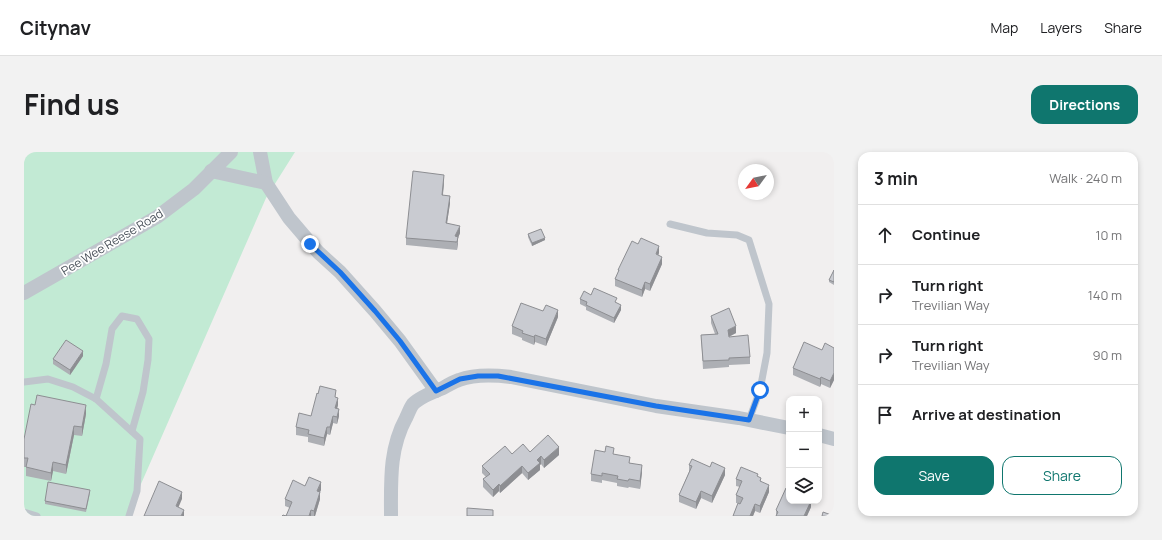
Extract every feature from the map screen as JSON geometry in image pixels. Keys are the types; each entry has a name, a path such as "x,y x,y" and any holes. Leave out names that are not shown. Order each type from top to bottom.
{"street":[{"name":"Pee Wee Reese Road","path":"24,293 157,217 194,189 231,152"},
{"path":"260,152 266,183 289,218 318,252 340,272 375,311 400,341 436,391"},
{"path":"211,171 266,183"},
{"path":"391,516 393,456 401,427 413,404 460,379 478,376 498,376 656,406 749,420 786,427"},
{"path":"822,436 834,439"}],"lane":[{"path":"670,224 707,233 737,234 749,240 769,304 767,353 760,390 749,420"},
{"path":"96,399 106,364 112,329 122,316 137,319 148,339 148,360 144,392 132,431"},
{"path":"24,382 48,379 72,387 96,399 140,439 137,491 129,516"},
{"path":"24,512 37,516"}],"green space":[{"path":"24,152 295,152 266,198 127,516 24,516"}],"building":[{"path":"413,171 444,175 442,195 450,196 446,223 460,226 455,236 458,237 457,242 406,238"},
{"path":"541,229 545,238 532,243 528,234"},
{"path":"641,238 659,246 656,254 662,257 650,284 645,282 642,290 615,279 632,241 638,244"},
{"path":"834,270 834,282 829,280"},
{"path":"594,288 617,298 615,302 621,305 614,318 586,305 587,302 580,299 584,291 591,295"},
{"path":"521,303 543,311 546,305 558,310 546,339 535,335 534,337 522,333 523,331 512,326"},
{"path":"729,308 736,326 728,330 729,337 748,335 750,357 729,358 729,360 703,361 701,335 718,334 711,316"},
{"path":"66,340 83,351 70,370 53,359"},
{"path":"804,342 822,350 825,343 834,348 834,373 830,381 821,377 820,379 793,368"},
{"path":"320,386 336,390 335,397 338,398 335,408 339,409 337,417 333,416 330,427 327,427 324,438 308,434 309,430 296,427 299,413 311,416"},
{"path":"37,395 86,405 82,427 74,426 66,465 53,462 51,473 26,467 28,458 24,458 24,439 31,404 35,405"},
{"path":"548,435 559,447 544,460 541,456 537,460 540,463 528,473 522,466 500,486 499,484 493,490 483,479 490,474 482,466 505,446 512,454 523,444 530,452"},
{"path":"606,446 614,448 613,454 630,457 629,463 642,465 640,481 617,479 618,476 602,473 602,476 591,474 595,450 605,452"},
{"path":"692,459 710,467 712,462 725,468 712,496 701,491 696,502 679,495 692,466 689,465"},
{"path":"741,467 758,474 757,476 761,478 760,481 769,485 760,506 755,504 750,516 733,516 738,503 740,504 743,498 736,495 742,481 736,479"},
{"path":"309,477 321,482 317,491 320,492 314,511 311,510 309,516 286,516 292,502 285,499 293,480 305,486"},
{"path":"159,481 182,492 176,506 184,510 181,516 144,516"},
{"path":"48,482 90,490 86,509 45,501"},
{"path":"786,488 786,504 810,504 804,516 776,516 778,512 776,510"},
{"path":"467,508 493,510 493,516 467,516"},
{"path":"823,512 834,516 822,516"}],"route":[{"path":"310,244 340,272 375,311 400,341 436,391 460,379 478,376 511,377 573,391 656,406 749,420 760,390"}]}
